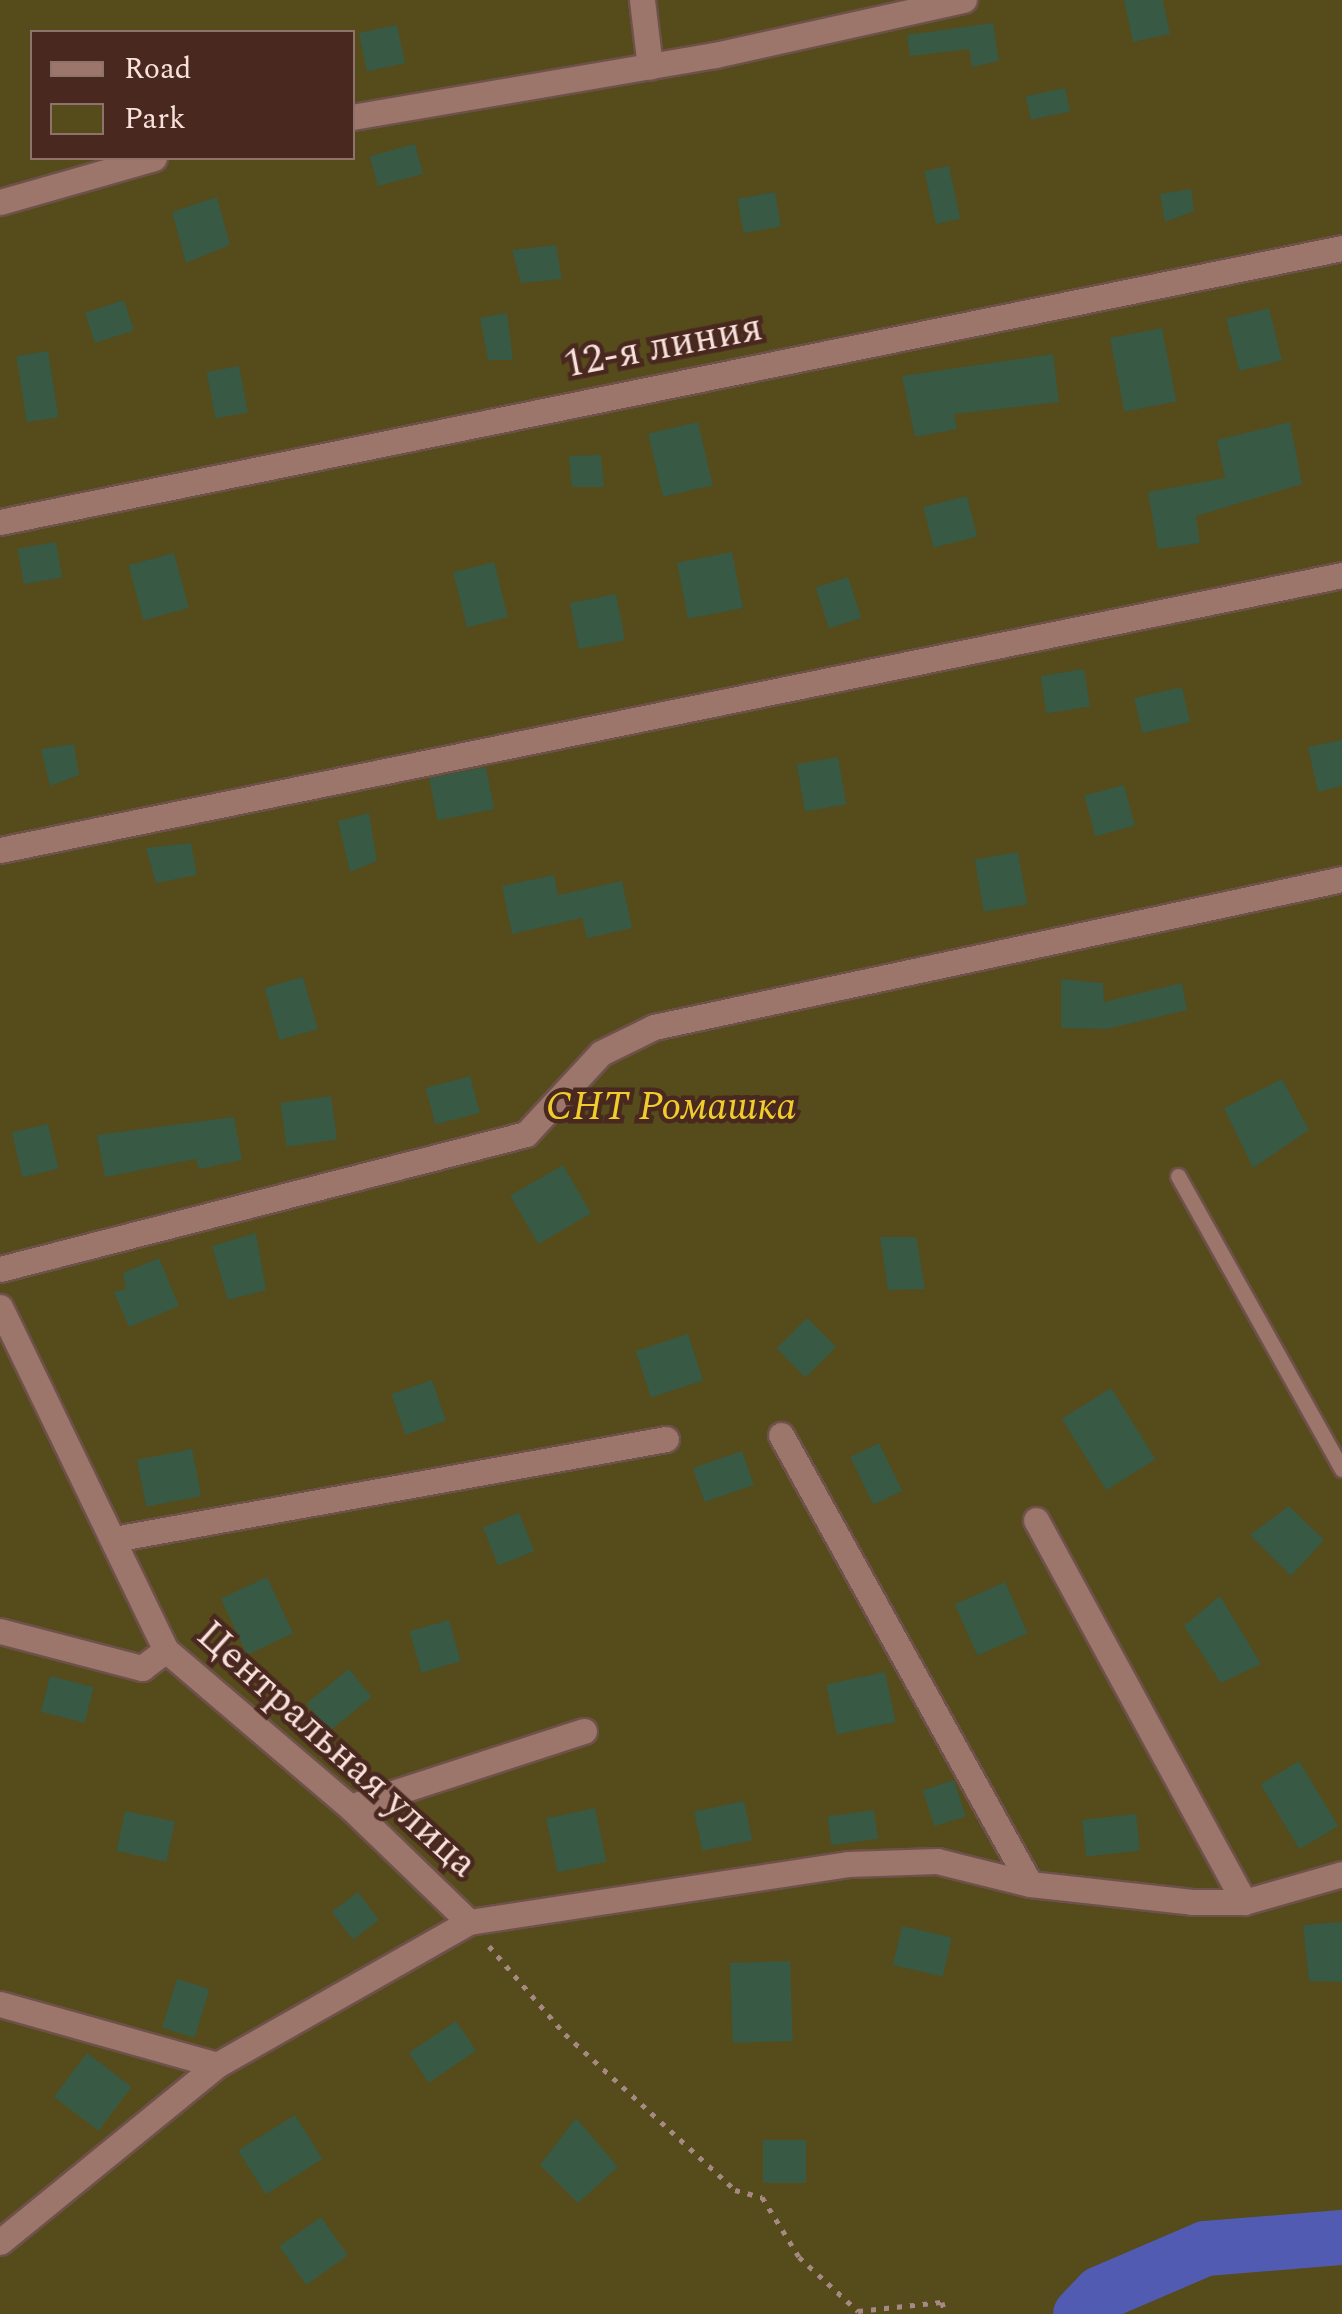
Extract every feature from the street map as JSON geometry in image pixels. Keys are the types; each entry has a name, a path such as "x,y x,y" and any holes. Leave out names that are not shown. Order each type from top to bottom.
{"street":[{"path":"642,0 650,67"},
{"path":"355,116 650,67 964,0"},
{"path":"0,202 147,160"},
{"name":"12-я линия","path":"0,522 1342,248"},
{"path":"0,850 1342,575"},
{"path":"0,1269 526,1134 602,1053 654,1026 1342,878"},
{"name":"Центральная улица","path":"0,1306 166,1650 350,1807 469,1922"},
{"path":"781,1434 1030,1884"},
{"path":"114,1539 666,1439"},
{"path":"1036,1520 1244,1902"},
{"path":"0,1631 142,1668 166,1650"},
{"path":"350,1807 584,1731"},
{"path":"0,2242 217,2064 469,1922 848,1864 938,1862 1030,1884 1244,1902 1342,1874"},
{"path":"0,2004 217,2064"}],"lane":[{"path":"1178,1176 1342,1469"}],"path":[{"path":"469,1922 565,2034 735,2190 762,2197 799,2257 858,2311 942,2302 945,2314"}],"green space":[{"name":"СНТ Ромашка","path":"0,0 1342,0 1342,2314 0,2314"}],"building":[{"path":"1124,0 1163,0 1170,34 1133,42"},
{"path":"993,23 999,61 972,67 969,49 910,56 907,35"},
{"path":"397,25 405,63 367,71 359,33"},
{"path":"1065,88 1070,111 1031,120 1026,96"},
{"path":"415,144 423,174 378,186 370,156"},
{"path":"949,166 960,219 936,224 925,171"},
{"path":"1191,189 1194,211 1165,222 1160,194"},
{"path":"775,192 781,226 744,233 738,199"},
{"path":"217,197 230,245 186,263 172,212"},
{"path":"556,245 562,279 521,283 512,250"},
{"path":"124,300 134,330 95,343 85,313"},
{"path":"1269,308 1282,360 1239,371 1226,319"},
{"path":"507,313 513,360 488,360 480,318"},
{"path":"1162,328 1176,402 1124,412 1110,338"},
{"path":"48,351 58,417 27,422 16,356"},
{"path":"1053,354 1059,402 954,414 957,429 915,437 902,376"},
{"path":"239,366 248,412 216,418 207,372"},
{"path":"698,422 713,485 663,497 648,433"},
{"path":"1290,422 1302,484 1196,516 1200,543 1158,549 1148,492 1225,478 1217,440"},
{"path":"601,455 604,487 572,487 569,456"},
{"path":"967,496 977,537 933,548 923,507"},
{"path":"56,542 62,577 24,584 18,549"},
{"path":"732,552 743,608 688,619 677,563"},
{"path":"174,553 189,608 143,620 129,565"},
{"path":"494,562 508,617 467,627 453,572"},
{"path":"848,577 861,618 829,628 816,588"},
{"path":"616,594 625,640 579,649 570,603"},
{"path":"1084,669 1090,707 1046,713 1041,676"},
{"path":"1182,687 1190,722 1142,733 1134,698"},
{"path":"1342,740 1342,786 1318,792 1308,747"},
{"path":"74,744 79,775 50,786 41,749"},
{"path":"838,757 846,804 805,812 797,764"},
{"path":"486,767 494,809 437,820 429,778"},
{"path":"1124,785 1135,826 1095,836 1084,796"},
{"path":"369,813 377,861 350,872 338,821"},
{"path":"191,843 197,875 156,883 146,848"},
{"path":"1018,852 1027,904 984,912 975,860"},
{"path":"554,875 558,895 622,881 632,928 587,938 582,918 512,934 502,886"},
{"path":"303,977 318,1029 279,1040 265,988"},
{"path":"1061,979 1103,983 1104,1002 1182,983 1187,1010 1107,1029 1061,1028"},
{"path":"470,1076 480,1113 435,1125 426,1088"},
{"path":"1282,1079 1309,1130 1253,1168 1224,1108"},
{"path":"331,1096 337,1140 287,1147 280,1103"},
{"path":"234,1117 242,1160 199,1169 196,1159 105,1177 97,1135"},
{"path":"48,1124 58,1169 22,1177 12,1132"},
{"path":"563,1165 591,1213 538,1244 510,1196"},
{"path":"256,1233 266,1290 228,1300 212,1246"},
{"path":"880,1237 916,1237 925,1289 888,1290"},
{"path":"159,1258 179,1306 129,1327 114,1292 126,1289 123,1273"},
{"path":"807,1318 836,1347 806,1377 777,1348"},
{"path":"688,1334 703,1381 651,1398 636,1351"},
{"path":"432,1380 446,1421 405,1435 391,1394"},
{"path":"1111,1388 1156,1459 1106,1490 1062,1419"},
{"path":"879,1443 902,1491 873,1505 850,1457"},
{"path":"192,1449 201,1496 146,1507 137,1460"},
{"path":"742,1451 754,1485 705,1502 693,1468"},
{"path":"1289,1506 1324,1540 1291,1576 1250,1535"},
{"path":"519,1513 534,1551 498,1566 483,1528"},
{"path":"267,1577 293,1633 247,1655 221,1599"},
{"path":"1005,1582 1028,1633 978,1656 955,1604"},
{"path":"1220,1596 1261,1664 1221,1683 1184,1626"},
{"path":"449,1620 461,1661 421,1673 410,1631"},
{"path":"349,1669 372,1697 329,1732 306,1704"},
{"path":"885,1672 896,1722 837,1734 826,1684"},
{"path":"50,1676 94,1687 85,1723 41,1712"},
{"path":"1299,1761 1338,1826 1300,1849 1260,1784"},
{"path":"954,1780 966,1816 934,1826 923,1790"},
{"path":"744,1801 752,1840 702,1851 694,1812"},
{"path":"595,1808 606,1862 558,1872 546,1818"},
{"path":"874,1810 878,1839 831,1845 827,1817"},
{"path":"125,1811 175,1822 166,1862 116,1851"},
{"path":"1136,1814 1140,1851 1086,1856 1082,1820"},
{"path":"358,1892 379,1920 353,1940 332,1912"},
{"path":"1342,1922 1342,1982 1309,1981 1303,1925"},
{"path":"902,1926 952,1937 943,1976 893,1965"},
{"path":"790,1961 793,2041 733,2043 730,1963"},
{"path":"177,1979 210,1989 195,2038 162,2028"},
{"path":"456,2021 476,2051 429,2083 409,2053"},
{"path":"87,2053 132,2087 99,2131 54,2097"},
{"path":"295,2115 323,2159 266,2195 238,2151"},
{"path":"576,2118 618,2167 578,2203 540,2165"},
{"path":"763,2140 806,2140 806,2183 763,2183"},
{"path":"321,2217 348,2256 306,2285 279,2246"}],"waterway":[{"path":"1080,2314 1100,2293 1205,2248 1342,2237"}]}
